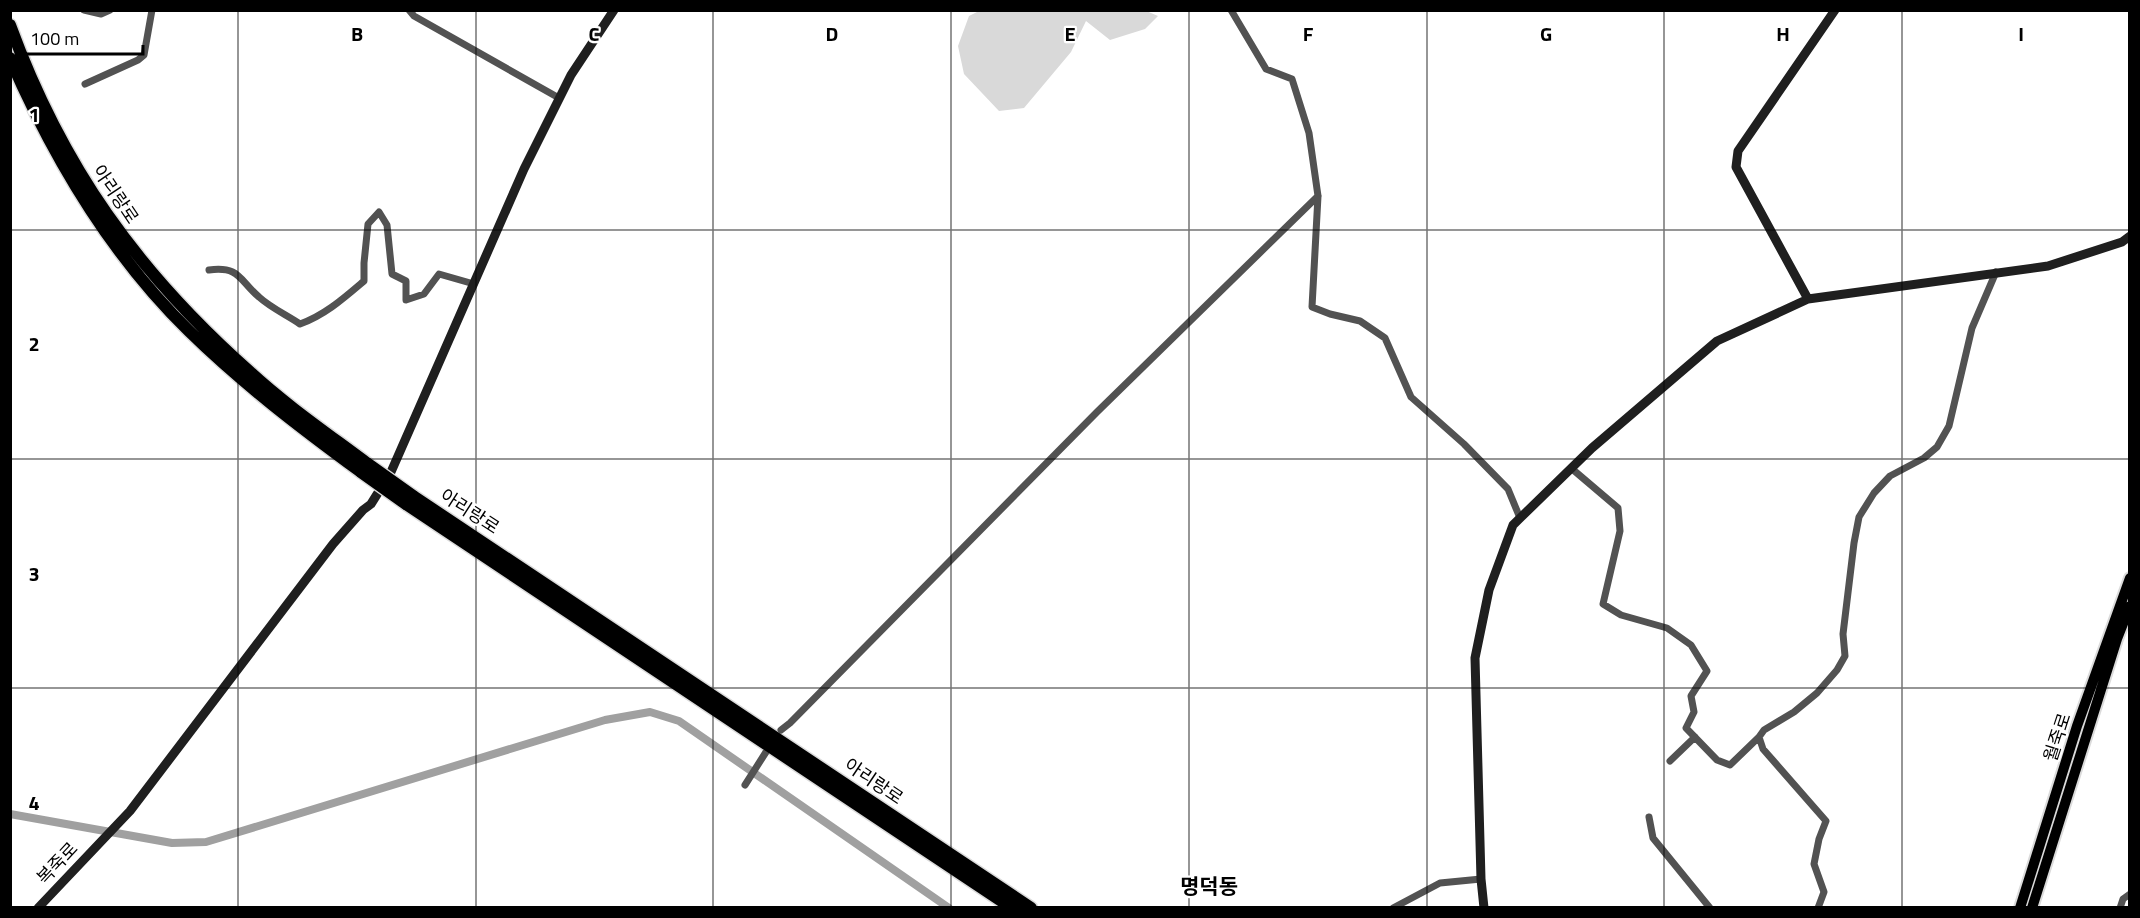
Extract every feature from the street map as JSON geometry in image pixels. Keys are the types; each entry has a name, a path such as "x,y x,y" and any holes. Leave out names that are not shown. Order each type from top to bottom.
{"highway":[{"name":"아리랑로","path":"10,25 39,97 65,148 122,237 195,321 251,374 365,468"},
{"name":"아리랑로","path":"10,58 30,103 68,174 113,242 149,288 187,329 244,382 305,431 365,468 1012,908"},
{"name":"아리랑로","path":"410,500 1031,908"}],"main road":[{"name":"월죽로","path":"2020,908 2077,726 2130,578"},
{"name":"월죽로","path":"2032,908 2117,639 2130,606"}],"street":[{"path":"84,10 101,14 110,10"},
{"path":"86,84 144,56 152,10"},
{"path":"409,10 414,16 559,98"},
{"name":"복죽로","path":"38,908 124,817 333,544 371,504 401,453 524,170 559,98 571,75 614,10"},
{"path":"1231,10 1266,69 1292,79 1309,133 1318,196 1312,307 1360,321 1385,338 1411,397 1464,444 1508,489 1520,518"},
{"path":"1808,299 1736,167 1738,151 1835,10"},
{"path":"781,730 1096,412 1318,196"},
{"path":"209,270 225,268 243,279 260,298 300,324 316,318 343,300 364,280 368,224 379,212 387,225 392,274 406,281 406,300 424,294 439,274 474,284"},
{"path":"1484,908 1481,879 1475,658 1489,591 1513,525 1592,448 1717,341 1808,299 2048,266 2122,242 2130,236"},
{"path":"1571,468 1618,508 1620,531 1603,604 1620,615 1667,628 1691,645 1707,671 1691,696 1694,712 1686,728 1717,760 1730,765 1764,730 1794,712 1817,693 1837,670 1845,656 1843,634 1859,518 1874,493 1890,476 1924,458 1937,447 1948,426 1972,328 1996,272"},
{"path":"1670,761 1695,737"},
{"path":"1759,737 1763,749 1826,821 1819,839 1814,864 1824,892 1818,908"},
{"path":"746,783 766,753"},
{"path":"1649,816 1653,838 1710,908"},
{"path":"1393,908 1440,883 1481,879"},
{"path":"2120,908 2123,899 2130,894"}],"shaded area":[{"path":"1144,10 1158,16 1145,29 1110,40 1086,21 1071,52 1024,108 999,111 964,74 958,46 969,16 979,11"}],"waterway":[{"path":"10,814 172,843 206,842 605,720 650,712 679,721 949,908"}],"district":[{"name":"명덕동","path":"1209,886"}]}
